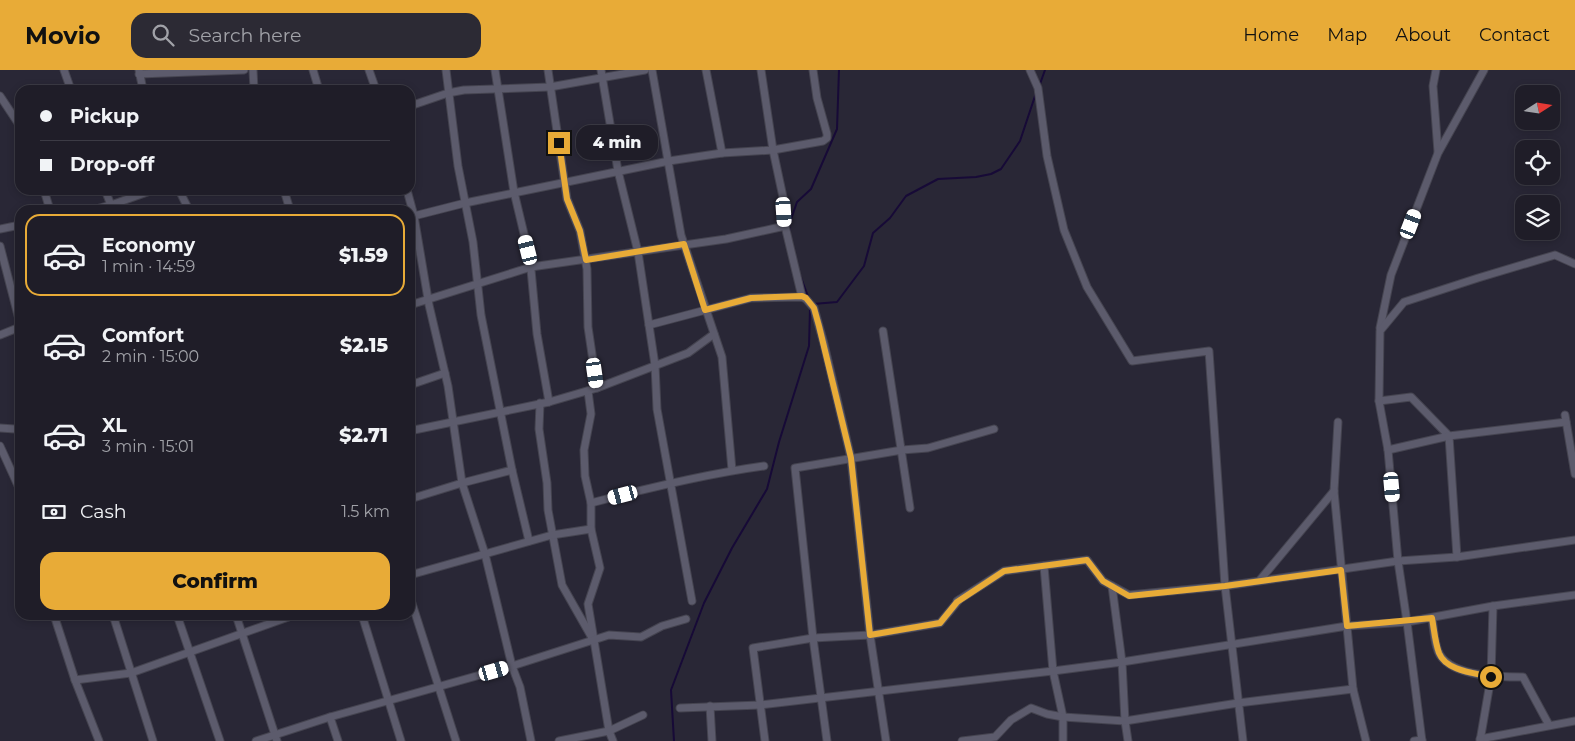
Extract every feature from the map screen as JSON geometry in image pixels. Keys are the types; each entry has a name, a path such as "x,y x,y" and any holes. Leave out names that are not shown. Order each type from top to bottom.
{"street":[{"path":"64,70 69,85"},
{"path":"142,85 139,72 244,70"},
{"path":"253,70 254,85"},
{"path":"313,70 318,85"},
{"path":"369,70 374,85"},
{"path":"446,70 458,166 473,242 481,315 512,470 529,542"},
{"path":"495,70 514,192 531,267 537,334 549,402"},
{"path":"548,70 567,199 580,231 586,260 588,328 597,388"},
{"path":"415,104 448,93 464,90 497,87 550,87 602,73 646,70"},
{"path":"652,70 684,244 722,357 732,470"},
{"path":"706,70 722,153"},
{"path":"761,70 785,226 802,296"},
{"path":"415,215 618,170 722,153 773,150 823,141 827,138 827,134 817,98 813,70"},
{"path":"1030,70 1038,88 1047,156 1064,230 1087,287 1132,361 1209,351 1225,586 1243,741"},
{"path":"1436,70 1433,86 1438,153"},
{"path":"1414,741 1422,740 1398,561 1388,450 1379,401 1380,331 1391,275 1438,153 1484,70"},
{"path":"602,73 618,170 638,252 655,365 658,409 692,601"},
{"path":"0,96 15,118"},
{"path":"114,205 140,195"},
{"path":"0,229 15,226"},
{"path":"415,303 531,267 726,239 785,226"},
{"path":"415,232 448,386 462,483 485,554 512,666 520,686 531,741"},
{"path":"0,246 15,304"},
{"path":"1380,331 1404,302 1554,255 1575,264"},
{"path":"649,325 751,298 802,296 814,308 851,458 870,635 886,741"},
{"path":"0,335 15,330"},
{"path":"884,331 910,508"},
{"path":"415,430 549,402 588,391 688,353 714,334"},
{"path":"415,383 445,373"},
{"path":"588,391 591,414 584,450 585,476 591,503 591,529 600,568 588,604 609,731 613,741"},
{"path":"1379,401 1411,397 1449,436 1458,557"},
{"path":"540,403 539,429 547,483 548,510 562,585 594,641"},
{"path":"1388,450 1449,436 1566,418 1575,474"},
{"path":"1338,422 1334,491 1353,689 1366,741"},
{"path":"0,428 15,429"},
{"path":"827,741 813,638 794,468 902,450 928,448 994,429"},
{"path":"0,446 15,479"},
{"path":"591,503 671,482 764,466"},
{"path":"415,497 512,470"},
{"path":"1260,580 1334,491"},
{"path":"415,574 552,535 591,529"},
{"path":"765,741 753,648 813,638 870,635 940,623 958,601 1004,571 1087,560 1103,581 1129,596 1225,586 1398,561 1458,557 1575,540"},
{"path":"1044,566 1053,671 1063,717 1063,741"},
{"path":"1112,586 1122,662 1128,741"},
{"path":"680,708 760,705 1053,671 1122,662 1347,626 1407,622 1493,606 1575,595"},
{"path":"1493,606 1491,677 1480,740 1575,721"},
{"path":"415,612 456,741"},
{"path":"1432,618 1440,655 1447,662 1455,668 1491,677 1524,677 1549,725"},
{"path":"256,741 276,738 330,718 512,666 609,635 641,637 662,626 686,619"},
{"path":"56,620 76,680 100,741"},
{"path":"115,620 153,741"},
{"path":"179,620 220,741"},
{"path":"238,620 276,738"},
{"path":"76,680 131,673 280,620"},
{"path":"364,620 401,741"},
{"path":"962,741 995,736 1010,720 1031,708 1063,717 1125,721 1238,703 1353,689"},
{"path":"710,706 712,741"},
{"path":"559,741 586,738 609,731 643,714"},
{"path":"330,718 338,741"}],"waterway":[{"path":"790,234 789,225 797,202 811,189 837,129 839,70"},
{"path":"1040,84 1045,70"},
{"path":"813,304 837,302 864,266 873,233 890,218 906,196 938,179 976,177 991,174 1001,169 1020,141 1036,93"},
{"path":"800,275 809,299"},
{"path":"674,741 671,690 704,603 732,548 767,489 779,442 809,346 810,309"}],"route":[{"path":"559,143 567,199 580,231 586,260 684,244 705,310 751,298 802,296 814,308 851,458 870,635 940,623 957,602 1004,571 1087,560 1103,581 1129,596 1225,586 1341,570 1347,626 1407,622 1432,618 1440,655 1447,662 1455,668 1491,677"}]}
